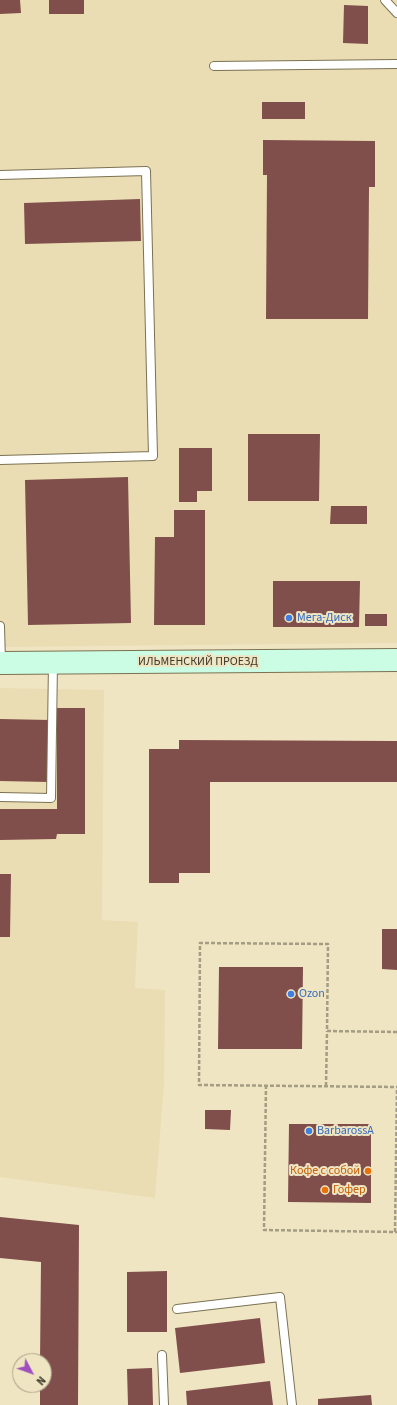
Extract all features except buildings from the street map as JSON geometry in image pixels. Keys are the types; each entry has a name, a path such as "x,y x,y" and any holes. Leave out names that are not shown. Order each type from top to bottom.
{"street":[{"name":"ИЛЬМЕНСКИЙ ПРОЕЗД","path":"0,664 397,660"}],"lane":[{"path":"385,0 397,13"},
{"path":"214,66 397,64"},
{"path":"0,175 146,171 153,456 0,460"},
{"path":"0,626 0,664"},
{"path":"0,797 51,798 53,663"},
{"path":"177,1309 280,1297 292,1405"},
{"path":"162,1355 164,1405"}],"path":[{"path":"266,1085 264,1230 396,1232 397,1087 326,1086 266,1085 199,1085 200,943 328,944 326,1086"},
{"path":"327,1031 397,1032"}],"shaded area":[{"path":"0,0 397,0 397,643 0,647"},
{"path":"0,688 104,690 102,920 138,922 135,988 165,990 164,1084 155,1198 0,1177"}],"place":[{"name":"Мега-Диск","path":"289,618"},
{"name":"Ozon","path":"291,994"},
{"name":"BarbarossA","path":"309,1131"},
{"name":"Кофе с собой","path":"368,1171"},
{"name":"Гофер","path":"325,1190"}]}
